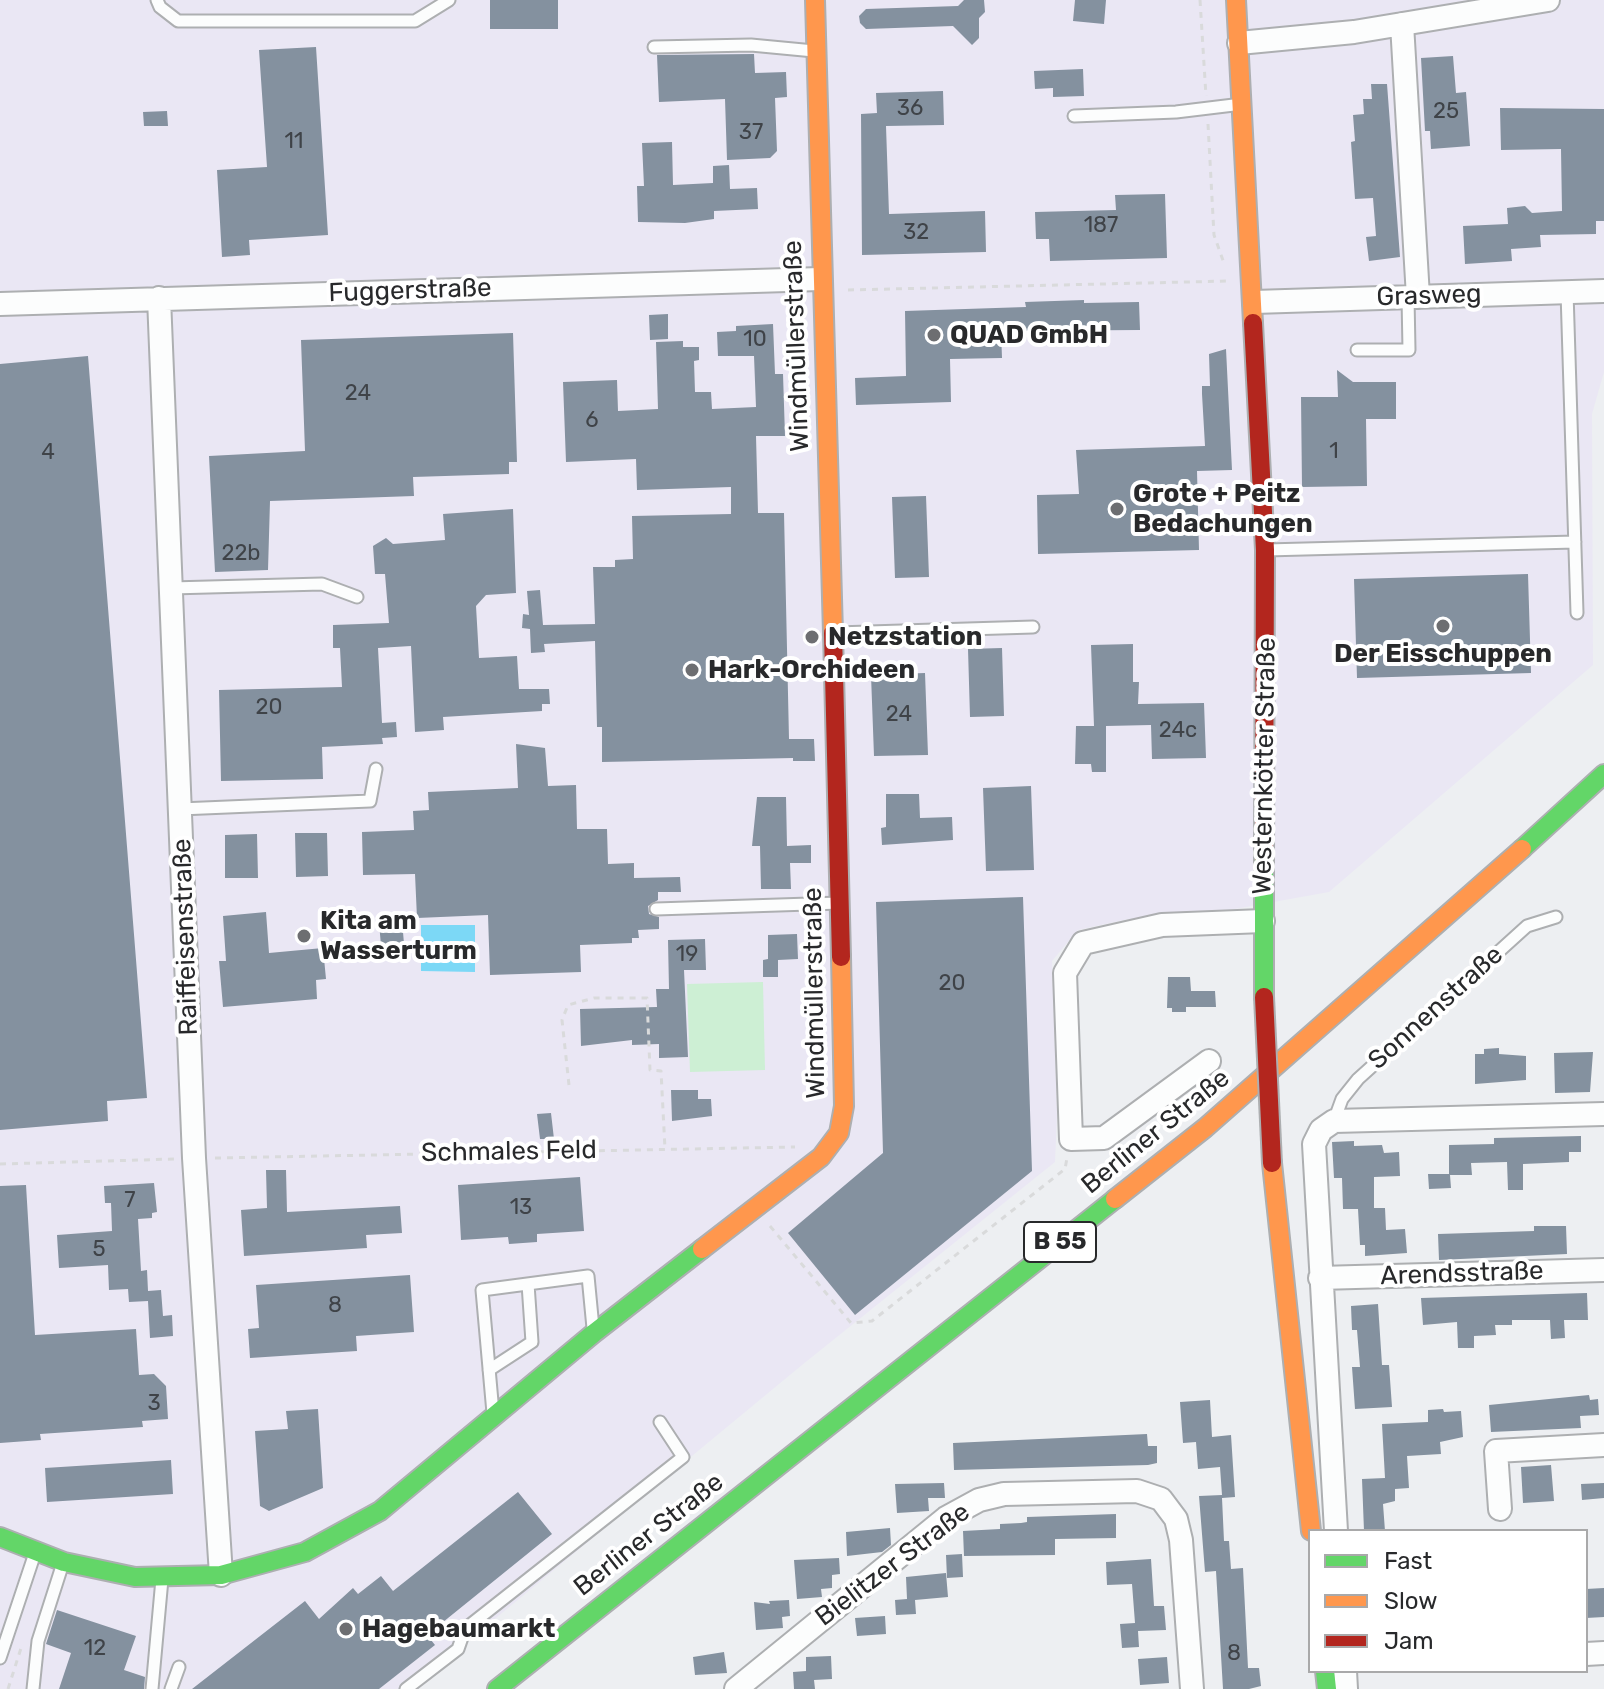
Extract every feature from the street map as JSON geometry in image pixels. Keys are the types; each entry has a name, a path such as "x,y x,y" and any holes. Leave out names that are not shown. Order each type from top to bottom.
{"street":[{"name":"Windmüllerstraße","path":"0,1537 64,1562 135,1577 221,1575 305,1552 380,1511 594,1333 821,1157 839,1133 844,1106 840,902 820,285 815,0"},
{"name":"Westernkötter Straße","path":"1236,0 1265,550 1263,921 1272,1163 1311,1529"},
{"path":"1239,43 1402,24 1548,0"},
{"path":"1402,24 1413,297"},
{"name":"Fuggerstraße","path":"0,304 820,285"},
{"name":"Grasweg","path":"1249,288 1413,297 1604,291"},
{"name":"Raiffeisenstraße","path":"159,298 194,1158 221,1575"},
{"name":"Berliner Straße","path":"497,1689 1205,1128 1461,906 1604,774"},
{"path":"1209,1061 1104,1138 1071,1139 1065,973 1083,943 1162,925 1263,921"},
{"path":"1336,1529 1314,1144 1321,1130 1334,1121 1604,1114"},
{"name":"Arendsstraße","path":"1320,1278 1604,1270"},
{"path":"1500,1509 1496,1451 1604,1445"},
{"name":"Bielitzer Straße","path":"736,1689 946,1518 979,1500 1004,1494 1137,1491 1161,1499 1176,1519 1181,1540 1192,1689"}],"lane":[{"path":"157,0 178,21 415,21 449,0"},
{"path":"654,47 751,45 816,51"},
{"path":"1074,116 1242,104"},
{"path":"1567,292 1577,613"},
{"path":"1357,350 1409,350 1413,297"},
{"path":"1265,550 1575,542"},
{"path":"171,588 322,584 357,597"},
{"path":"832,633 1033,627"},
{"path":"180,809 370,801 376,769"},
{"path":"656,909 840,902"},
{"name":"Sonnenstraße","path":"1334,1121 1342,1099 1358,1079 1527,926 1556,917"},
{"path":"493,1417 482,1290 588,1276 594,1333"},
{"path":"489,1370 532,1342 528,1284"},
{"path":"406,1689 458,1649 465,1629 683,1457 660,1422"},
{"path":"0,1658 36,1552"},
{"path":"33,1689 38,1641 64,1562"},
{"path":"152,1689 162,1578"},
{"path":"171,1689 179,1667"}],"path":[{"path":"1200,0 1214,235 1226,268 1249,288"},
{"path":"820,285 1249,288"},
{"path":"569,1085 562,1020 568,1005 594,998 647,998 650,1070 661,1071 665,1149"},
{"path":"755,1207 851,1323 872,1321 1065,1169 1071,1139"},
{"name":"Schmales Feld","path":"0,1164 794,1146 821,1157"}],"shaded area":[{"path":"0,0 1604,0 1604,372 1592,414 1593,665 1329,892 1218,912 1129,919 1078,930 1052,961 1057,1114 1055,1162 802,1365 410,1689 0,1689"}],"green space":[{"path":"763,982 765,1070 690,1072 687,984"}],"water":[{"path":"421,925 475,925 475,972 421,971"}],"building":[{"path":"490,0 558,0 558,29 490,29"},
{"path":"964,0 984,0 985,12 979,18 979,38 972,45 953,26 866,29 860,23 859,16 866,9 958,6"},
{"path":"1075,0 1106,0 1104,24 1073,21"},
{"path":"316,47 328,235 249,240 250,255 222,257 217,170 267,167 259,50"},
{"path":"754,54 755,73 786,72 787,97 775,98 777,151 770,158 727,160 725,99 659,102 657,55"},
{"path":"1453,56 1456,93 1466,92 1470,146 1431,149 1430,131 1425,131 1421,58"},
{"path":"1083,69 1084,96 1053,97 1053,88 1035,89 1034,71"},
{"path":"1371,84 1387,84 1400,257 1369,261 1366,237 1376,236 1373,198 1355,199 1351,142 1355,141 1353,115 1364,114 1363,99 1372,99"},
{"path":"943,91 944,125 886,126 889,214 985,211 986,252 862,255 861,114 877,113 876,93"},
{"path":"1500,108 1604,109 1604,221 1596,221 1596,234 1540,235 1541,247 1511,249 1512,261 1465,264 1463,226 1508,224 1507,208 1525,206 1532,213 1562,211 1561,149 1501,150"},
{"path":"167,111 168,126 144,126 143,112"},
{"path":"672,142 673,185 713,183 713,166 729,165 730,189 757,188 758,209 714,211 714,219 685,223 638,222 637,186 644,186 642,143"},
{"path":"1165,194 1167,258 1050,261 1049,239 1036,239 1035,212 1116,210 1115,195"},
{"path":"1084,300 1084,303 1139,302 1140,330 1001,331 1002,358 950,359 951,402 856,405 855,378 906,376 905,311 1026,307 1025,302"},
{"path":"668,314 668,339 650,340 649,315"},
{"name":"Hark-Orchideen","path":"773,324 775,374 783,374 785,436 756,436 758,513 784,513 789,739 814,739 815,761 793,761 793,758 602,762 602,727 597,727 595,641 544,644 545,652 531,653 530,629 522,628 523,614 529,615 527,591 540,590 543,625 595,624 593,567 615,567 615,560 633,559 632,516 731,514 731,487 637,490 636,459 566,462 563,382 617,380 618,411 658,409 656,342 683,341 683,347 699,347 699,360 694,361 695,392 711,392 712,409 756,407 754,356 718,356 717,332 736,331 736,326"},
{"path":"513,333 517,462 509,462 509,474 413,477 414,496 270,501 268,570 215,572 209,456 305,451 301,340"},
{"path":"1226,349 1232,470 1197,471 1199,550 1038,554 1037,495 1079,494 1076,450 1205,446 1202,386 1210,386 1209,354"},
{"path":"88,356 147,1098 107,1101 108,1121 0,1130 0,364"},
{"path":"1337,370 1353,382 1396,382 1396,419 1366,419 1367,486 1302,487 1301,397 1338,397"},
{"path":"926,496 929,577 895,578 892,497"},
{"path":"513,509 516,593 486,595 476,606 479,658 517,656 519,689 549,689 550,704 542,704 542,711 443,717 444,730 415,732 411,646 378,648 382,723 396,722 397,737 382,738 383,744 322,747 323,779 221,781 219,690 342,687 340,648 333,648 333,625 389,623 385,574 375,574 373,546 386,538 393,544 445,540 443,514"},
{"name":"Der Eisschuppen","path":"1528,574 1531,673 1357,678 1354,579"},
{"path":"1133,644 1133,682 1139,682 1138,704 1204,703 1206,758 1152,759 1151,725 1106,726 1106,772 1092,772 1091,764 1075,764 1076,726 1094,726 1091,645"},
{"path":"1002,648 1004,716 970,717 968,649"},
{"path":"925,673 928,755 874,756 871,675"},
{"path":"516,744 545,748 548,786 576,785 577,829 607,829 608,864 634,863 634,878 680,877 681,892 658,892 658,900 648,906 649,914 659,917 659,929 638,930 639,938 632,938 632,943 580,945 581,972 490,975 488,915 417,918 415,874 363,875 362,832 414,830 413,811 429,810 428,792 518,788"},
{"path":"1031,786 1034,870 986,871 983,788"},
{"path":"886,794 919,794 920,818 952,817 953,840 882,845 881,828 886,827"},
{"path":"757,797 786,797 787,846 811,845 811,863 790,863 791,889 761,889 760,846 752,846"},
{"path":"295,833 327,833 328,876 296,877"},
{"path":"257,834 258,878 225,878 225,835"},
{"path":"1023,897 1032,1171 855,1315 788,1233 883,1153 876,902"},
{"name":"Kita am Wasserturm","path":"266,912 269,953 323,948 326,979 316,980 317,999 223,1007 219,961 226,961 223,916"},
{"path":"402,920 405,956 382,958 379,922"},
{"path":"797,934 798,959 778,960 778,977 763,977 763,960 768,959 768,935"},
{"path":"705,939 706,970 684,970 688,1057 659,1058 659,1044 632,1045 632,1040 581,1046 580,1009 657,1007 656,989 669,989 668,940"},
{"path":"1168,977 1190,977 1191,991 1215,991 1216,1007 1186,1007 1186,1012 1172,1012 1172,1008 1167,1008"},
{"path":"1499,1048 1499,1054 1526,1056 1526,1080 1475,1084 1475,1054 1484,1054 1484,1049"},
{"path":"1593,1052 1590,1092 1555,1093 1554,1053"},
{"path":"671,1090 698,1090 698,1099 711,1099 712,1116 672,1121"},
{"path":"551,1113 554,1139 540,1139 537,1114"},
{"path":"1581,1136 1581,1152 1569,1152 1569,1162 1523,1164 1523,1190 1508,1190 1507,1162 1471,1163 1472,1175 1450,1175 1451,1188 1429,1189 1428,1174 1449,1174 1449,1145 1494,1144 1494,1138"},
{"path":"1354,1141 1354,1146 1382,1145 1384,1153 1399,1152 1400,1176 1374,1177 1374,1208 1385,1208 1386,1230 1405,1229 1407,1253 1365,1256 1365,1245 1360,1245 1358,1209 1343,1209 1342,1178 1334,1178 1332,1142"},
{"path":"266,1170 286,1170 287,1212 400,1206 402,1233 366,1235 367,1248 244,1256 241,1210 267,1208"},
{"path":"580,1177 584,1231 537,1234 537,1242 509,1244 508,1237 461,1240 458,1185"},
{"path":"154,1183 157,1212 152,1213 152,1218 138,1219 141,1271 147,1270 148,1291 161,1290 163,1316 172,1315 173,1336 150,1338 148,1301 129,1302 128,1289 109,1290 108,1265 59,1268 57,1235 112,1231 111,1203 105,1203 104,1186"},
{"path":"26,1185 35,1335 136,1329 139,1375 154,1374 166,1386 168,1419 142,1421 143,1427 40,1434 41,1440 0,1443 0,1186"},
{"path":"1534,1226 1566,1226 1567,1254 1439,1260 1438,1234 1534,1231"},
{"path":"410,1275 414,1332 356,1336 357,1351 250,1358 248,1329 259,1328 256,1285"},
{"path":"1587,1293 1588,1320 1564,1320 1565,1338 1551,1339 1550,1320 1512,1320 1512,1325 1495,1325 1496,1335 1474,1336 1474,1348 1458,1348 1457,1322 1423,1325 1421,1298"},
{"path":"1378,1304 1382,1365 1389,1365 1392,1407 1355,1409 1352,1367 1360,1367 1357,1330 1352,1330 1351,1306"},
{"path":"1589,1395 1590,1400 1598,1399 1599,1415 1580,1416 1581,1428 1491,1432 1489,1405"},
{"path":"1210,1400 1212,1437 1231,1435 1235,1497 1222,1498 1224,1541 1229,1541 1231,1569 1243,1568 1248,1668 1259,1668 1261,1686 1249,1689 1223,1689 1216,1571 1205,1572 1199,1496 1222,1495 1220,1467 1198,1469 1196,1442 1183,1443 1180,1402"},
{"path":"318,1409 323,1488 269,1511 260,1506 255,1431 288,1429 286,1411"},
{"path":"1428,1410 1461,1411 1463,1437 1440,1442 1441,1454 1407,1456 1409,1488 1395,1489 1395,1501 1383,1504 1385,1529 1364,1529 1362,1479 1385,1478 1382,1424 1428,1422"},
{"path":"1147,1434 1148,1446 1157,1446 1157,1463 954,1470 953,1443"},
{"path":"171,1460 173,1494 47,1502 45,1468"},
{"path":"1551,1465 1554,1501 1523,1503 1521,1467"},
{"path":"944,1483 945,1498 928,1498 929,1511 897,1513 895,1484"},
{"path":"1604,1483 1604,1498 1582,1500 1581,1484"},
{"name":"Hagebaumarkt","path":"518,1492 552,1534 427,1635 435,1645 379,1689 192,1689 305,1601 319,1619 353,1588 358,1594 381,1576 393,1591"},
{"path":"1116,1514 1116,1538 1055,1539 1055,1555 964,1556 963,1531 1000,1529 1000,1524 1027,1522 1027,1517"},
{"path":"890,1528 891,1545 882,1552 847,1556 846,1532"},
{"path":"962,1554 963,1577 947,1578 946,1555"},
{"path":"839,1558 840,1574 832,1575 832,1588 821,1589 822,1597 797,1599 794,1560"},
{"path":"1151,1559 1154,1606 1164,1606 1166,1630 1138,1631 1139,1647 1122,1648 1120,1624 1135,1623 1132,1584 1107,1585 1106,1562"},
{"path":"946,1573 948,1597 915,1600 916,1614 896,1615 895,1600 907,1599 906,1577"},
{"path":"1604,1588 1604,1617 1588,1618 1588,1589"},
{"path":"789,1600 790,1616 782,1617 783,1628 756,1630 754,1602 770,1604 769,1601"},
{"path":"57,1610 136,1636 124,1670 145,1677 144,1689 59,1689 71,1653 46,1644"},
{"path":"885,1616 886,1634 857,1636 855,1618"},
{"path":"724,1652 727,1673 695,1675 693,1657"},
{"path":"831,1656 832,1679 814,1680 815,1689 794,1689 793,1672 806,1671 806,1657"},
{"path":"1167,1657 1169,1683 1140,1685 1138,1659"}],"traffic: fast":[{"path":"1522,849 1604,774"},
{"path":"1264,857 1264,997"},
{"path":"497,1689 1115,1199"},
{"path":"0,1537 64,1562 135,1577 221,1575 305,1552 380,1511 594,1333 702,1249"},
{"path":"1325,1673 1327,1689"}],"traffic: slow":[{"path":"815,0 833,633"},
{"path":"1236,0 1253,323"},
{"path":"1115,1199 1205,1128 1522,849"},
{"path":"702,1249 821,1157 839,1133 844,1106 841,957"},
{"path":"1272,1163 1311,1529"}],"traffic: jam":[{"path":"1253,323 1265,550 1264,857"},
{"path":"833,633 841,957"},
{"path":"1264,997 1272,1163"}],"place":[{"name":"QUAD GmbH","path":"934,335"},
{"name":"Grote + Peitz Bedachungen","path":"1117,509"},
{"name":"Der Eisschuppen","path":"1443,626"},
{"name":"Netzstation","path":"812,637"},
{"name":"Hark-Orchideen","path":"692,670"},
{"name":"Kita am Wasserturm","path":"304,936"},
{"name":"Hagebaumarkt","path":"346,1629"}]}
